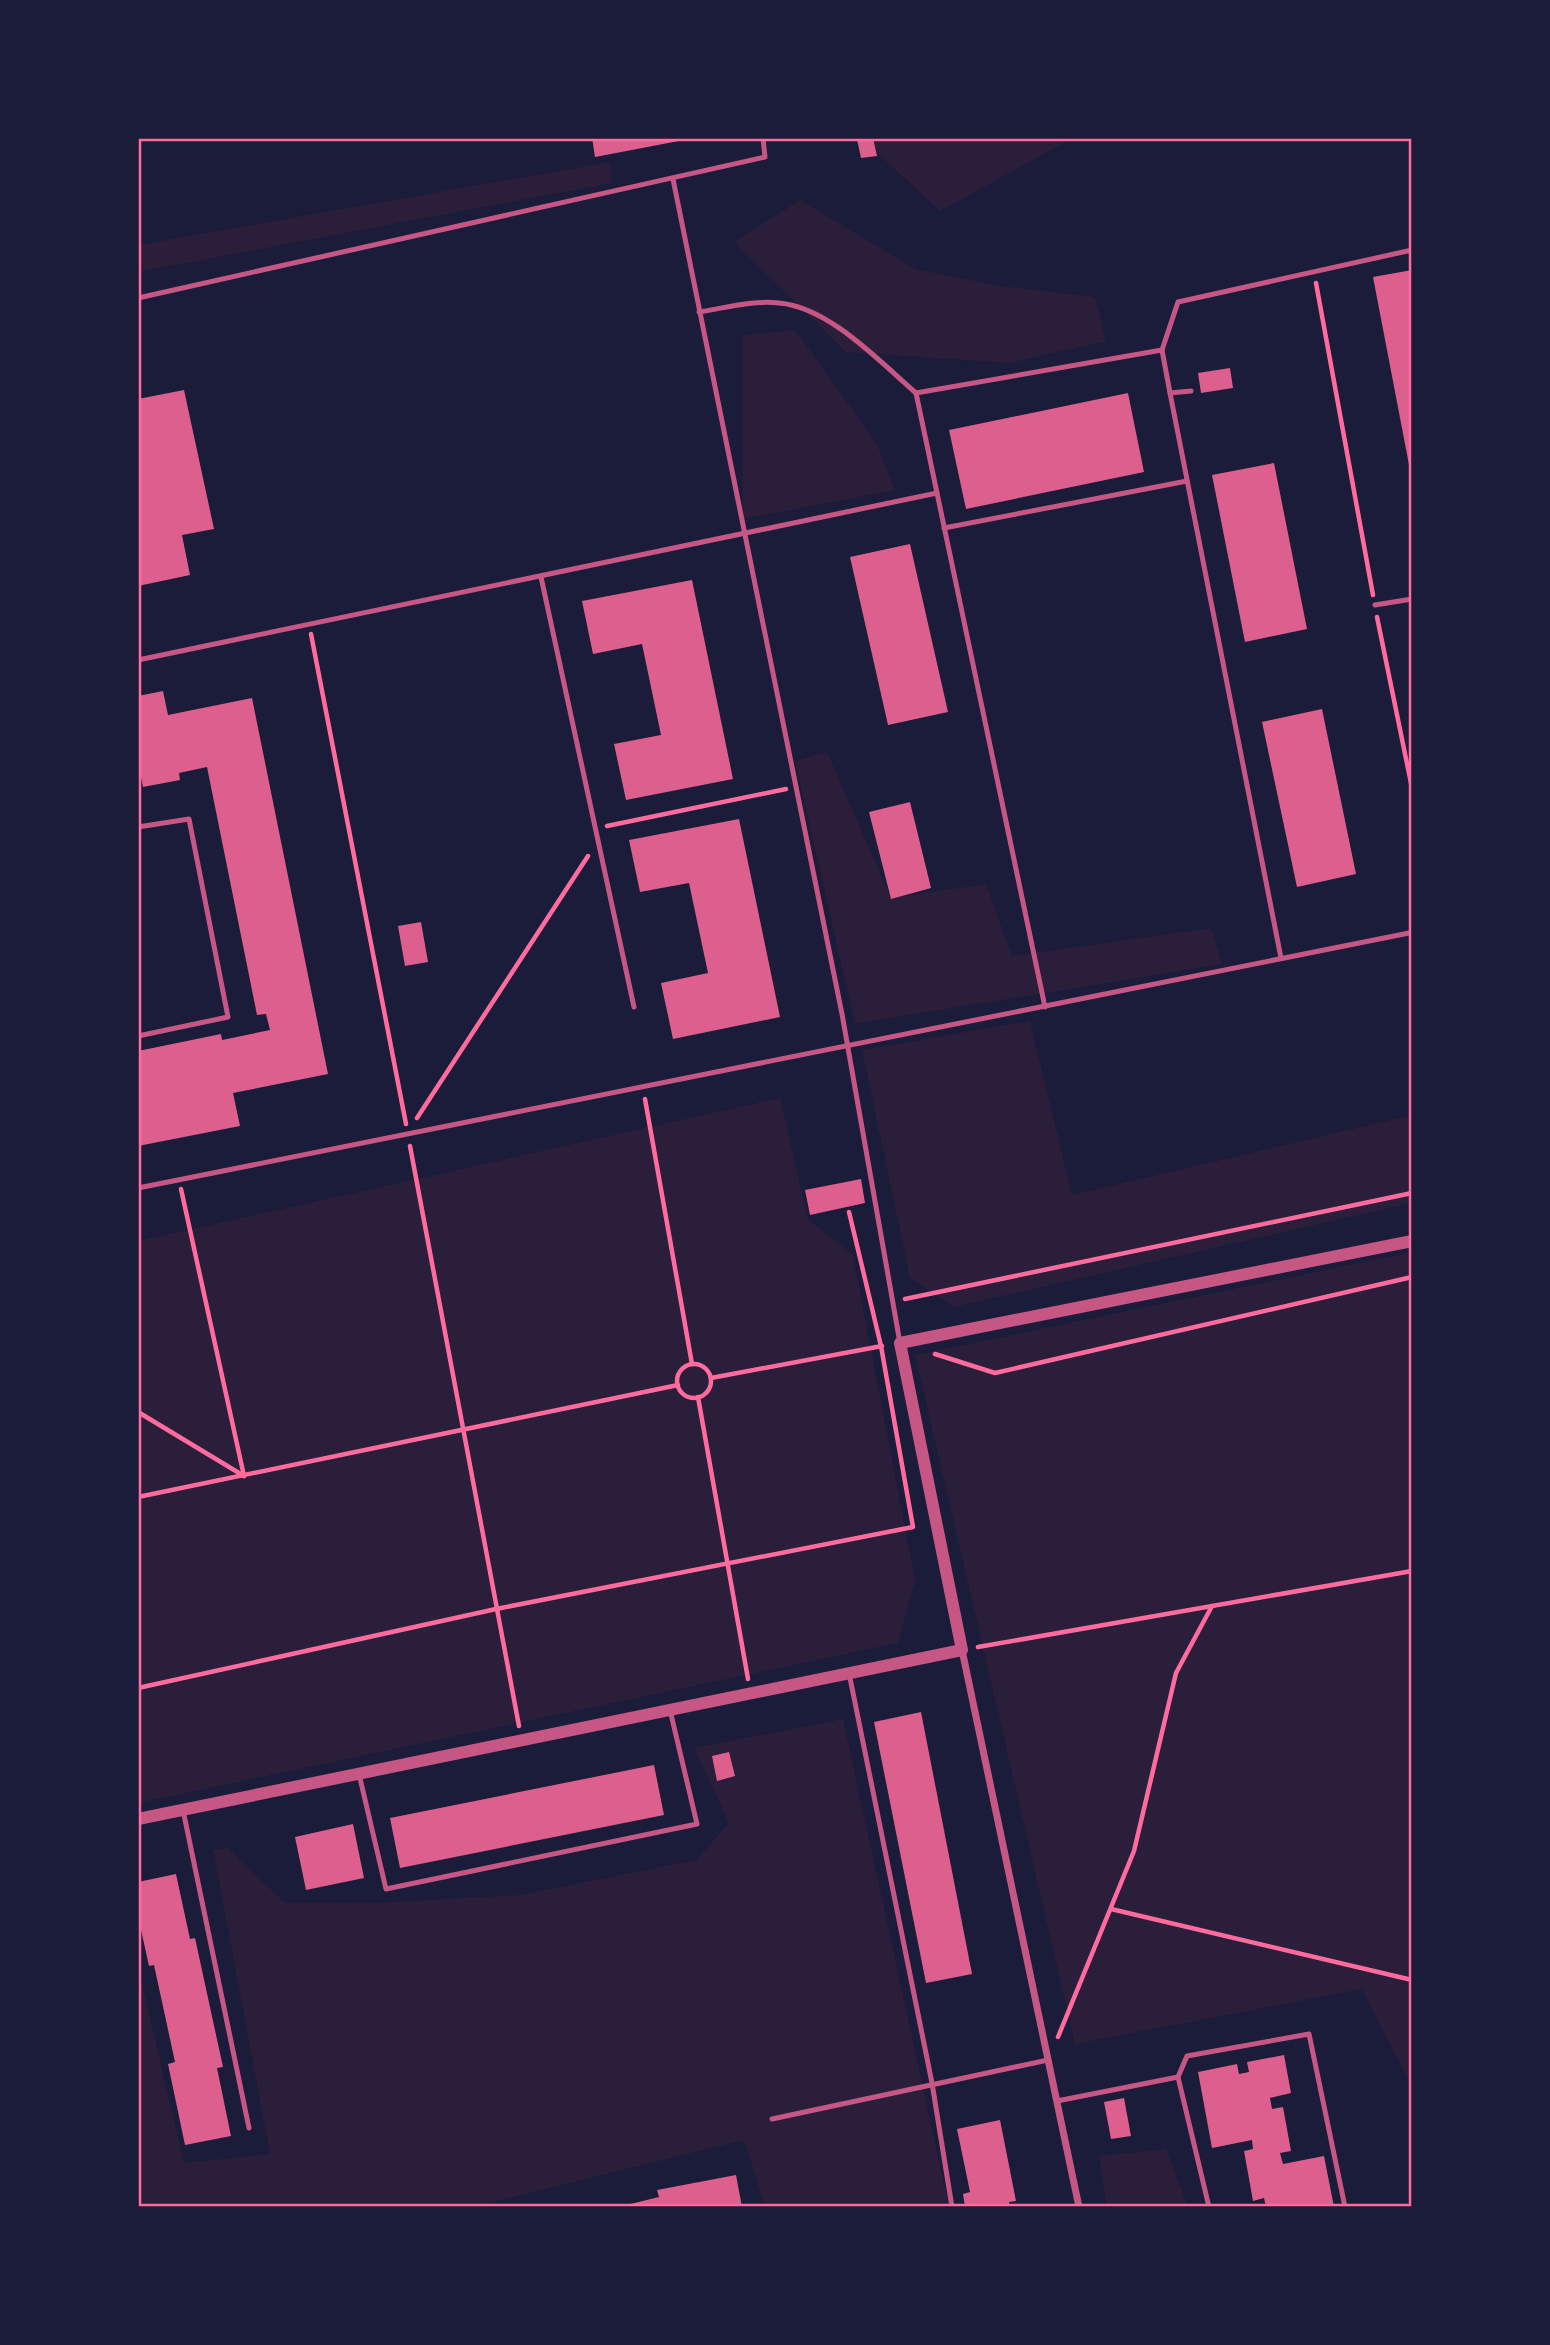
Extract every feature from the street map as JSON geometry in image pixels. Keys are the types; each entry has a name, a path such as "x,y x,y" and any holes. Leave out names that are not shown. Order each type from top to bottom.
{"street":[{"path":"1079,2207 900,1343 1412,1241"},
{"path":"138,1819 962,1650"}],"lane":[{"path":"138,298 765,157 763,138"},
{"path":"673,179 847,1048 900,1343"},
{"path":"1281,958 1162,350 1178,302 1412,250"},
{"path":"699,312 752,303 779,303 806,308 860,344 916,393 1045,1007"},
{"path":"916,393 1162,350"},
{"path":"1170,393 1191,391"},
{"path":"944,528 1187,481"},
{"path":"138,660 937,493"},
{"path":"541,577 634,1007"},
{"path":"1375,605 1412,599"},
{"path":"138,827 189,819 228,1017 138,1036"},
{"path":"138,1188 642,1085 847,1048 1409,933"},
{"path":"849,1673 932,2083 952,2207"},
{"path":"359,1774 386,1889 697,1824 670,1710"},
{"path":"183,1810 249,2128"},
{"path":"1209,2207 1178,2077 1187,2056 1308,2034 1345,2207"},
{"path":"772,2119 1048,2060"},
{"path":"1057,2101 1178,2077"}],"path":[{"path":"1314,270 1375,605 1412,788"},
{"path":"309,623 522,1741"},
{"path":"596,828 796,787"},
{"path":"408,1132 598,840"},
{"path":"642,1085 692,1364"},
{"path":"179,1179 244,1476"},
{"path":"870,1306 1412,1193"},
{"path":"138,1688 496,1609 913,1527 881,1346 849,1212"},
{"path":"711,1378 900,1343 995,1373 1412,1277"},
{"path":"692,1364 706,1369 711,1378 707,1392 698,1397 685,1395 678,1385 680,1371 692,1364"},
{"path":"138,1497 678,1385"},
{"path":"698,1397 751,1693"},
{"path":"138,1412 244,1476"},
{"path":"962,1650 1412,1571"},
{"path":"1048,2060 1134,1851 1176,1673 1212,1606"},
{"path":"1111,1909 1412,1980"}],"shaded area":[{"path":"861,138 1073,138 940,211"},
{"path":"610,162 611,183 138,272 138,245"},
{"path":"800,200 915,269 1000,286 1095,297 1106,341 1009,363 846,352 734,242"},
{"path":"795,330 877,444 895,490 743,519 743,335"},
{"path":"827,752 891,898 986,884 1012,956 1211,928 1222,964 855,1024 795,761"},
{"path":"1030,1021 1072,1195 1412,1115 1412,1203 954,1307 910,1278 862,1050"},
{"path":"780,1098 808,1219 853,1255 915,1580 898,1643 138,1803 138,1241"},
{"path":"1412,1252 1412,2087 1362,1989 1075,2044 915,1355"},
{"path":"843,1719 949,2207 765,2207 744,2140 473,2207 138,2207 138,1966 184,2163 270,2154 213,1850 228,1848 285,1903 375,1903 520,1895 696,1860 729,1823 694,1748"},
{"path":"1166,2149 1188,2207 1107,2207 1099,2156"}],"building":[{"path":"592,138 684,138 684,140 595,157"},
{"path":"873,138 877,156 861,158 857,139"},
{"path":"1412,270 1412,470 1410,470 1373,277"},
{"path":"1230,368 1233,388 1201,393 1198,373"},
{"path":"184,390 214,529 182,535 190,575 138,586 138,399"},
{"path":"1128,393 1144,472 966,509 949,430"},
{"path":"1274,463 1307,629 1245,642 1212,475"},
{"path":"910,544 948,712 888,725 850,557"},
{"path":"692,580 733,779 626,800 614,744 661,735 642,644 593,654 582,601"},
{"path":"163,691 168,715 252,698 328,1074 233,1093 240,1126 138,1146 138,1051 221,1034 222,1040 270,1030 266,1014 257,1015 207,767 179,773 180,780 143,787 138,762 138,696"},
{"path":"1322,709 1356,874 1297,887 1262,722"},
{"path":"910,802 931,888 891,899 869,812"},
{"path":"739,819 780,1017 673,1039 661,983 708,973 689,883 640,892 629,840"},
{"path":"421,922 428,962 405,966 398,926"},
{"path":"861,1179 865,1203 810,1215 805,1190"},
{"path":"921,1712 972,1974 926,1983 874,1722"},
{"path":"729,1752 735,1776 717,1781 712,1756"},
{"path":"654,1765 664,1815 400,1868 390,1818"},
{"path":"353,1824 364,1878 306,1890 295,1837"},
{"path":"176,1874 190,1939 195,1938 223,2067 217,2068 231,2136 185,2145 168,2064 175,2062 154,1965 149,1966 138,1916 138,1882"},
{"path":"1284,2055 1291,2093 1270,2098 1272,2109 1283,2107 1291,2151 1280,2153 1283,2164 1324,2156 1334,2207 1266,2207 1264,2198 1253,2201 1244,2151 1253,2149 1252,2140 1212,2148 1198,2072 1237,2064 1239,2074 1249,2072 1247,2062"},
{"path":"1124,2098 1131,2136 1111,2139 1104,2102"},
{"path":"1000,2120 1016,2201 1009,2202 1010,2207 965,2207 963,2194 970,2192 957,2129"},
{"path":"736,2175 742,2207 618,2207 659,2197 657,2190"}]}
